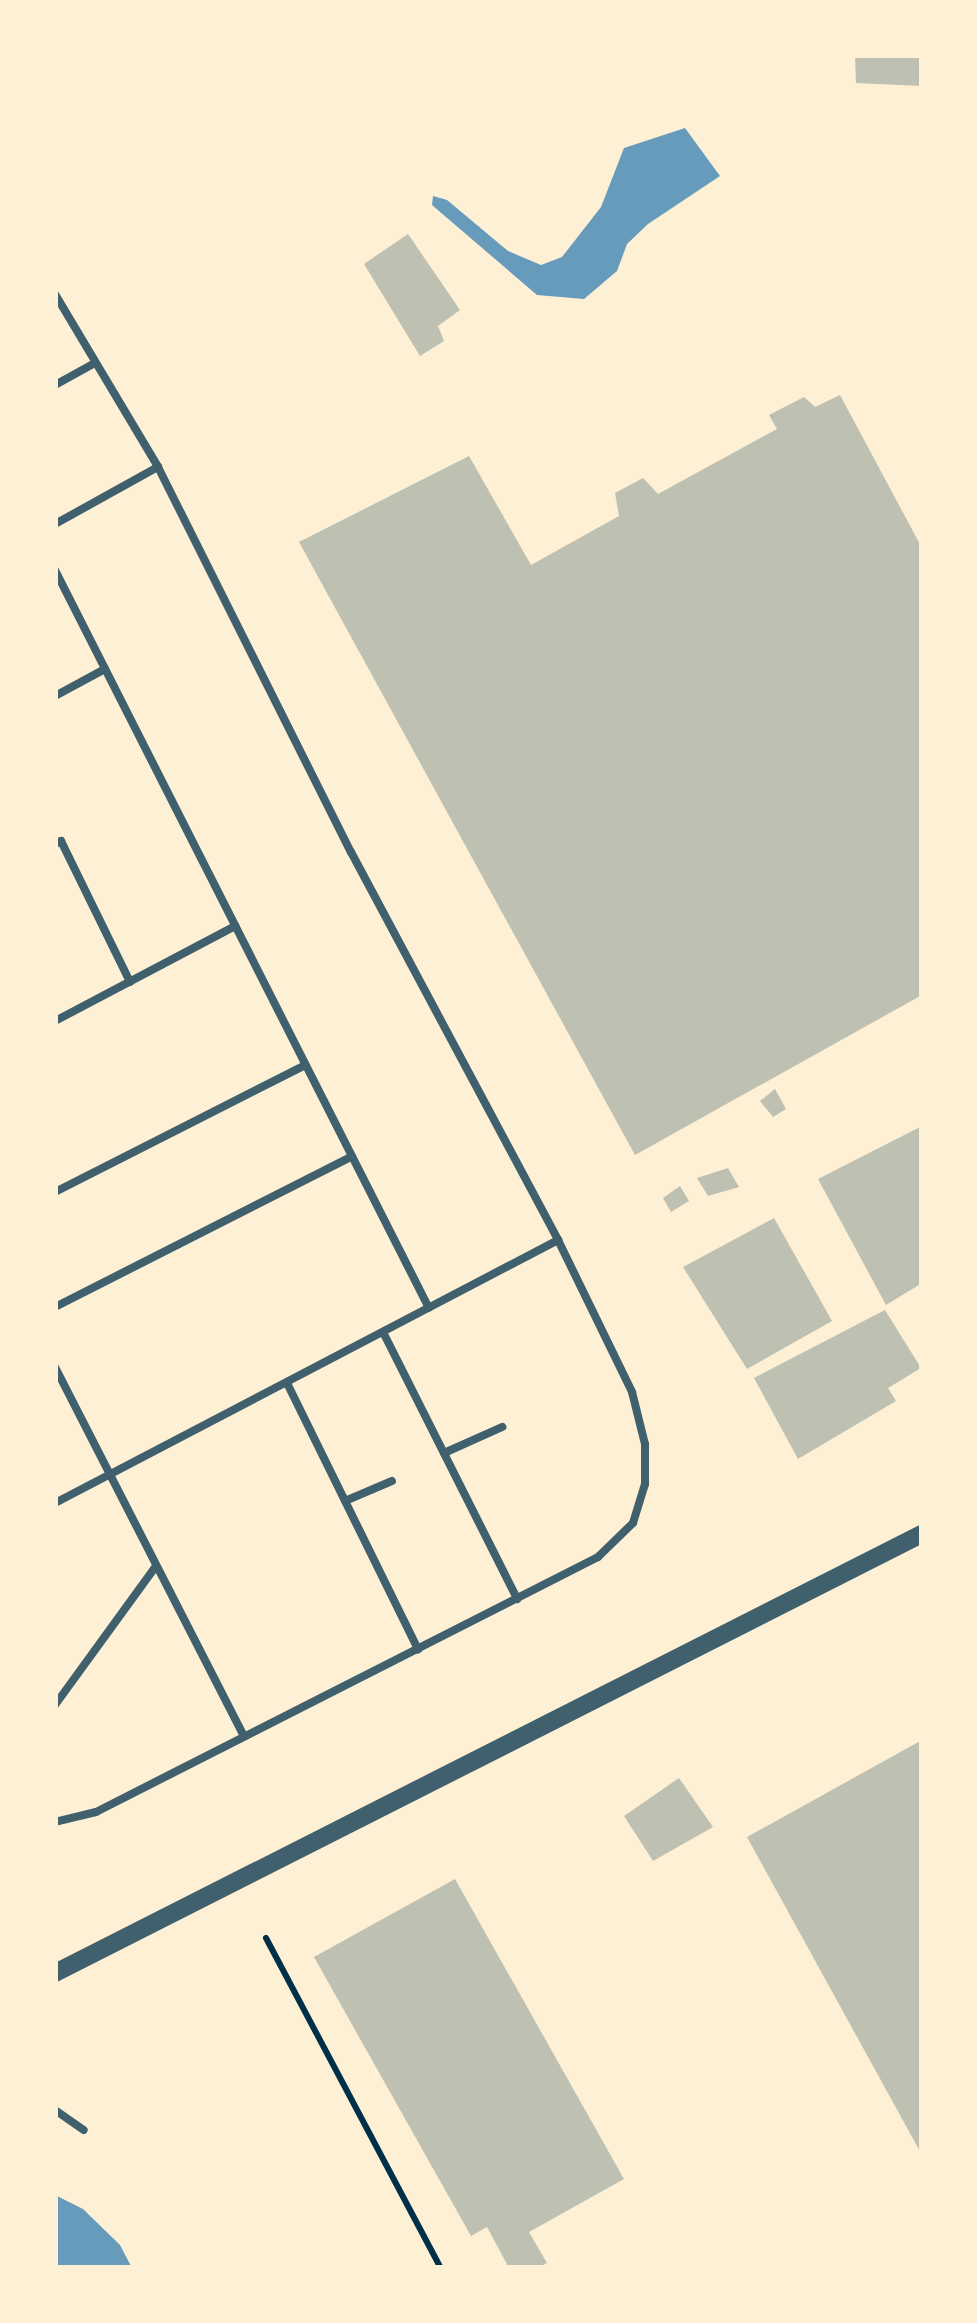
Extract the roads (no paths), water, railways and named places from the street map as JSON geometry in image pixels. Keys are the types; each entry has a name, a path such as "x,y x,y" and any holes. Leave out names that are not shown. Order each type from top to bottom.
{"street":[{"path":"55,1973 922,1534"}],"lane":[{"path":"55,294 158,467 558,1240 632,1392 645,1444 646,1484 633,1523 598,1557 96,1812 55,1822"},
{"path":"55,385 96,363"},
{"path":"55,524 158,467"},
{"path":"55,570 429,1308"},
{"path":"55,696 106,669"},
{"path":"55,844 61,841 130,982"},
{"path":"55,1020 235,926"},
{"path":"55,1192 306,1065"},
{"path":"55,1306 352,1156"},
{"path":"55,1503 558,1240"},
{"path":"383,1332 516,1599"},
{"path":"55,1367 244,1737"},
{"path":"287,1383 418,1649"},
{"path":"444,1453 502,1427"},
{"path":"345,1501 392,1480"},
{"path":"55,1704 156,1566"},
{"path":"55,2110 84,2130"}],"water":[{"path":"685,128 720,176 648,224 627,244 617,271 584,299 537,295 432,205 433,196 447,200 508,251 541,265 562,257 601,207 624,148"},
{"path":"55,2195 83,2209 120,2245 132,2268 55,2268"}]}
